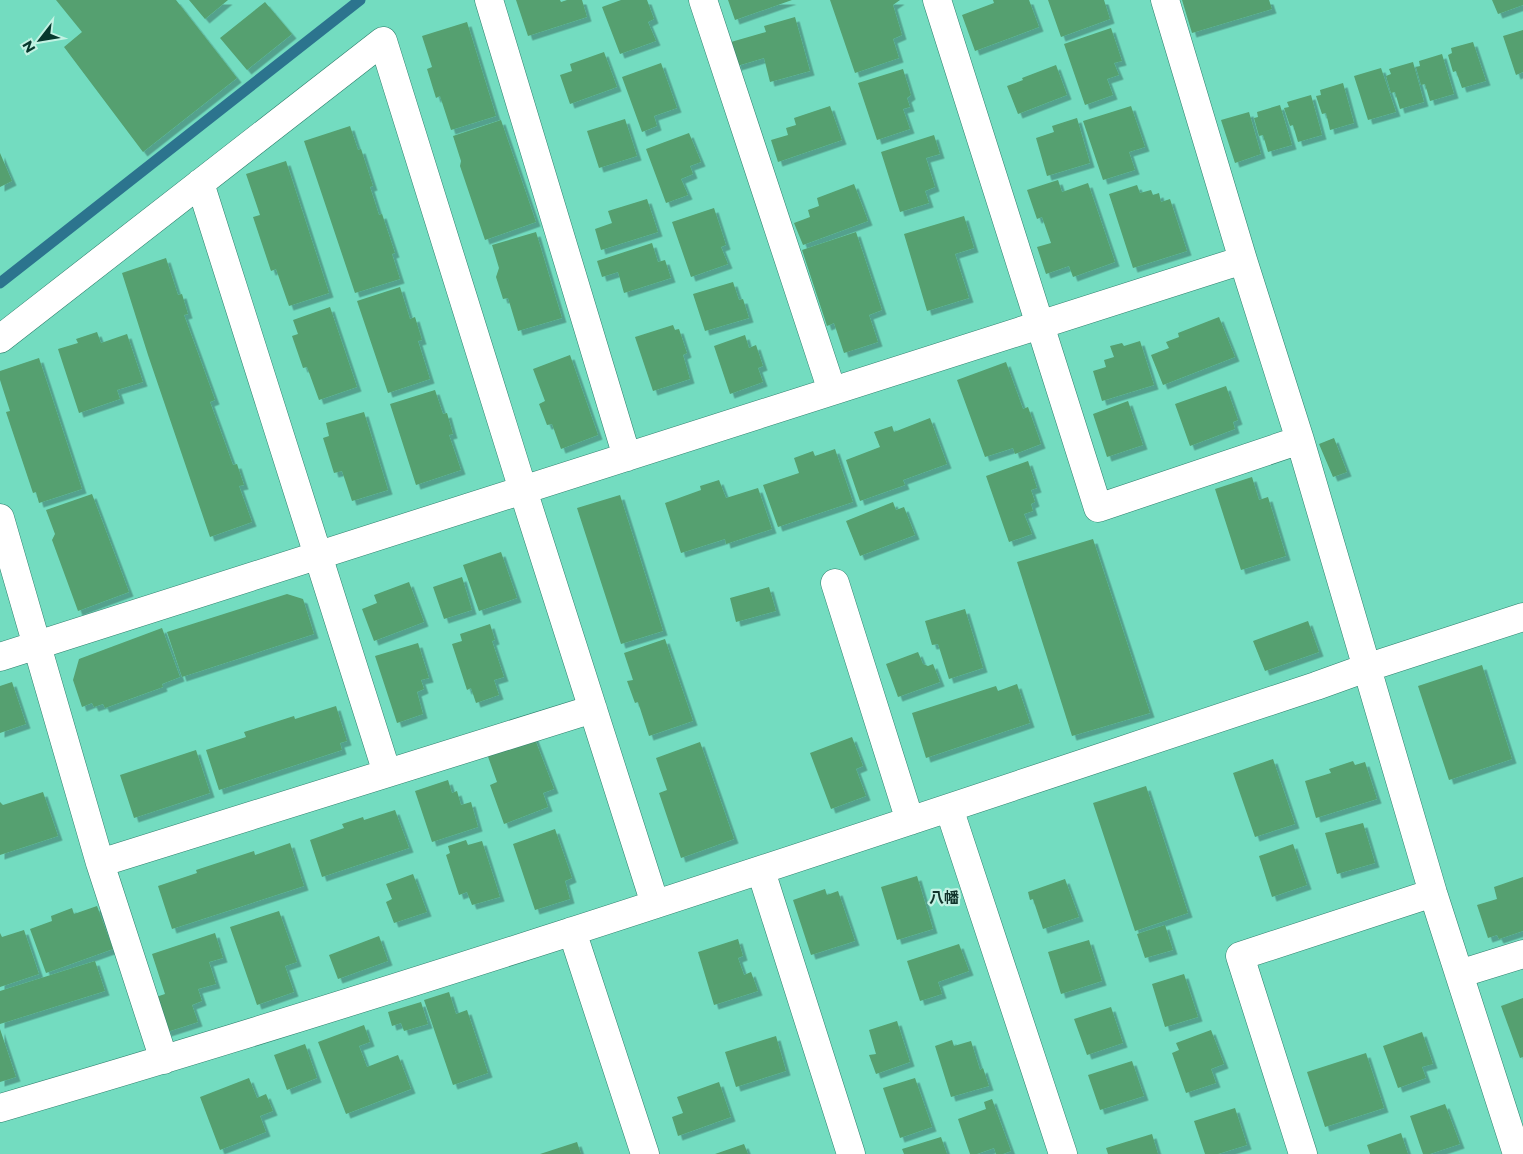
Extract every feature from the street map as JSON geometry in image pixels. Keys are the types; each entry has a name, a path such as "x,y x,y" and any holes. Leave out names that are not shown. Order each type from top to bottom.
{"street":[{"path":"489,0 627,457"},
{"path":"703,0 832,391"},
{"path":"937,0 1098,508 1300,440"},
{"path":"1165,0 1243,260 1300,440 1433,893 1517,1154"},
{"path":"0,339 383,41 655,904"},
{"path":"200,183 387,773"},
{"path":"0,657 1243,260"},
{"path":"0,518 100,863 164,1060"},
{"path":"836,583 910,821"},
{"path":"0,1108 164,1060 572,932 761,871 1523,617"},
{"path":"100,863 593,709"},
{"path":"949,808 1063,1154"},
{"path":"761,871 851,1154"},
{"path":"1303,1154 1240,956 1433,893"},
{"path":"572,932 645,1154"},
{"path":"1458,974 1523,954"}],"building":[{"path":"56,0 176,0 237,78 143,152 64,47 82,32"},
{"path":"189,0 228,0 205,19"},
{"path":"516,0 560,0 561,2 582,0 587,17 528,36"},
{"path":"621,0 647,0 654,19 648,22 656,41 620,54 602,7"},
{"path":"728,0 792,0 735,20"},
{"path":"830,0 900,0 893,5 902,35 893,39 899,58 855,73"},
{"path":"993,0 1029,0 1039,27 975,51 962,15 994,3"},
{"path":"1048,0 1104,0 1110,19 1061,37"},
{"path":"1182,0 1269,0 1272,9 1192,33"},
{"path":"1492,0 1523,0 1523,5 1498,14"},
{"path":"265,2 292,34 247,70 220,38"},
{"path":"795,17 810,71 770,82 764,58 737,66 731,42 766,32 764,26"},
{"path":"467,22 496,116 451,130 440,96 436,98 427,69 432,67 422,36"},
{"path":"1111,28 1122,61 1114,63 1119,75 1107,79 1113,95 1085,105 1064,44"},
{"path":"1523,30 1523,72 1516,75 1503,36"},
{"path":"1473,42 1486,81 1462,88 1456,71 1453,72 1448,55 1452,53 1451,48"},
{"path":"604,52 617,87 570,104 560,75 572,71 570,64"},
{"path":"1442,54 1454,94 1430,101 1425,84 1421,85 1416,67 1420,66 1419,61"},
{"path":"1413,62 1424,102 1400,109 1395,92 1391,93 1386,76 1391,74 1389,69"},
{"path":"661,63 677,108 654,116 657,126 642,132 622,77"},
{"path":"1056,65 1067,95 1018,114 1007,86"},
{"path":"1381,68 1396,112 1368,120 1354,76"},
{"path":"903,69 911,95 907,98 910,107 903,109 910,129 877,140 858,83"},
{"path":"1343,83 1354,123 1330,130 1326,113 1322,114 1316,96 1321,95 1320,90"},
{"path":"1311,95 1322,135 1298,142 1293,125 1290,126 1284,108 1289,107 1287,102"},
{"path":"1280,105 1292,145 1268,152 1263,135 1259,136 1254,118 1258,117 1257,112"},
{"path":"830,106 842,140 778,162 771,140 788,135 786,128 796,125 794,118"},
{"path":"1131,106 1145,147 1129,152 1135,170 1103,180 1083,121"},
{"path":"1249,112 1261,154 1235,163 1221,120"},
{"path":"1077,118 1090,163 1047,176 1036,138 1054,132 1052,126"},
{"path":"625,119 637,156 599,168 587,131"},
{"path":"501,120 536,222 485,240 460,166 461,161 453,136"},
{"path":"350,126 358,150 361,149 373,186 370,187 379,215 382,214 395,253 392,254 400,279 355,293 304,141"},
{"path":"689,133 701,162 690,166 693,174 681,179 688,195 666,203 646,149"},
{"path":"934,135 940,154 926,158 935,187 925,191 929,203 900,212 881,152"},
{"path":"0,153 12,181 0,187"},
{"path":"286,161 329,293 289,306 276,269 271,271 253,217 260,215 246,174"},
{"path":"1058,180 1062,192 1088,183 1115,262 1073,277 1069,266 1046,274 1037,247 1051,243 1042,217 1037,219 1027,190"},
{"path":"854,184 868,221 803,245 794,223 810,217 808,210 819,206 817,198"},
{"path":"1137,185 1140,193 1151,190 1153,195 1159,193 1161,202 1170,199 1187,251 1133,268 1109,194"},
{"path":"647,199 658,232 601,250 595,229 612,223 608,211"},
{"path":"714,208 726,245 721,247 728,264 691,277 672,222"},
{"path":"964,216 974,248 955,254 969,298 927,311 904,234"},
{"path":"536,232 562,318 518,331 508,298 503,299 496,277 499,268 492,245"},
{"path":"856,232 882,310 869,315 878,342 844,353 834,323 827,326 802,250"},
{"path":"652,243 658,262 665,260 671,278 624,293 618,272 602,277 597,261"},
{"path":"166,258 178,295 182,294 188,314 184,315 215,400 210,402 233,465 237,464 244,485 239,486 252,522 210,537 122,273"},
{"path":"733,282 739,300 743,299 749,318 705,331 693,294"},
{"path":"400,287 410,319 415,317 422,340 418,341 430,379 388,393 357,301"},
{"path":"330,307 357,387 319,400 307,367 303,368 292,336 298,334 293,320"},
{"path":"1219,317 1235,357 1163,385 1151,355 1169,348 1166,342 1179,337 1178,333"},
{"path":"673,325 675,330 679,329 687,353 683,355 690,379 653,391 635,337"},
{"path":"97,332 101,343 127,334 143,382 117,390 120,399 79,413 58,349 78,343 76,339"},
{"path":"745,335 749,348 756,345 763,366 758,368 763,382 730,394 714,346"},
{"path":"1140,341 1154,385 1102,401 1093,371 1106,367 1104,360 1114,357 1110,346 1122,343 1124,346"},
{"path":"570,355 598,435 561,449 552,424 547,425 539,404 545,401 533,369"},
{"path":"39,358 82,489 39,503 36,492 33,493 6,412 10,411 0,380 0,371"},
{"path":"1006,362 1023,409 1028,407 1041,444 1015,454 1013,448 985,457 957,380"},
{"path":"1226,386 1238,420 1233,422 1235,429 1190,446 1175,404"},
{"path":"435,390 443,414 447,413 453,434 449,435 461,470 416,485 390,404"},
{"path":"1128,401 1143,445 1107,457 1093,414"},
{"path":"364,412 388,490 352,501 342,471 334,473 323,438 329,436 326,423"},
{"path":"930,418 947,464 903,480 905,485 860,501 846,460 880,447 874,432 892,426 894,432"},
{"path":"1334,438 1347,472 1333,477 1319,444"},
{"path":"835,449 853,502 778,527 763,485 799,473 794,458 813,451 815,456"},
{"path":"1028,461 1037,488 1031,490 1035,502 1031,504 1033,511 1024,514 1032,534 1009,542 986,476"},
{"path":"1252,477 1259,500 1268,497 1286,556 1241,570 1215,489"},
{"path":"719,480 726,498 758,488 772,529 726,544 725,539 681,553 665,503 701,490 700,486"},
{"path":"92,494 129,592 78,611 52,540 55,534 46,510"},
{"path":"620,495 663,631 621,644 577,508"},
{"path":"893,502 896,510 904,507 915,535 860,556 846,521"},
{"path":"1093,539 1150,713 1072,736 1017,562"},
{"path":"501,552 517,598 479,611 463,565"},
{"path":"462,577 472,610 444,619 433,587"},
{"path":"409,582 424,622 374,641 362,609 377,603 374,595"},
{"path":"769,587 776,611 736,622 730,598"},
{"path":"287,594 303,599 314,634 182,677 167,632"},
{"path":"965,609 983,668 949,679 938,644 932,645 925,621"},
{"path":"1308,621 1319,652 1265,671 1253,641"},
{"path":"490,624 495,640 492,641 504,677 494,680 499,695 476,703 471,688 467,690 452,644 462,641 460,634"},
{"path":"162,628 180,677 162,684 163,687 105,708 103,704 94,707 92,703 82,707 73,680 79,659"},
{"path":"665,639 693,721 649,736 638,702 635,703 627,681 633,680 624,653"},
{"path":"418,643 429,678 421,680 424,689 417,692 423,714 397,723 375,656"},
{"path":"918,652 923,664 928,666 933,664 940,682 898,697 886,664"},
{"path":"1482,665 1512,759 1449,780 1418,686"},
{"path":"12,682 26,724 0,733 0,686"},
{"path":"1017,684 1030,723 926,758 912,713 996,686 998,691"},
{"path":"336,706 347,741 340,743 342,750 219,790 206,750 246,737 244,732 294,716 295,719"},
{"path":"533,734 554,789 543,793 548,807 504,824 490,785 497,782 486,751"},
{"path":"852,737 863,766 856,769 866,796 831,809 810,753"},
{"path":"700,742 734,839 681,858 659,793 667,790 656,758"},
{"path":"196,750 210,793 134,818 120,775"},
{"path":"1273,759 1295,824 1255,837 1233,773"},
{"path":"1353,761 1355,765 1365,762 1377,799 1316,818 1305,781 1331,773 1329,769"},
{"path":"448,780 452,793 457,791 461,805 471,802 478,827 432,842 415,791"},
{"path":"1146,786 1188,913 1135,931 1093,803"},
{"path":"43,792 58,836 0,855 0,802 3,805"},
{"path":"395,810 409,848 322,877 310,840 344,828 342,824 363,817 364,820"},
{"path":"1363,823 1375,863 1337,874 1325,833"},
{"path":"555,829 572,878 565,881 570,899 535,910 513,844"},
{"path":"466,840 468,845 482,841 500,897 472,905 467,892 459,895 446,855 450,853 448,846"},
{"path":"290,843 304,886 172,929 158,886 197,873 196,870 254,851 255,855"},
{"path":"1293,844 1307,885 1272,897 1259,856"},
{"path":"413,874 427,912 394,923 386,902 392,899 386,884"},
{"path":"917,876 933,929 897,940 881,887"},
{"path":"1523,877 1523,931 1499,939 1497,935 1488,938 1477,905 1497,899 1494,887"},
{"path":"1065,879 1079,917 1043,929 1033,899 1030,900 1028,892"},
{"path":"825,889 827,895 838,891 855,941 811,955 793,900"},
{"path":"97,906 113,949 46,973 30,929 52,921 51,916 72,908 74,914"},
{"path":"279,911 297,962 285,966 294,992 257,1005 230,927"},
{"path":"1165,925 1173,950 1145,958 1137,934"},
{"path":"24,930 39,974 0,987 0,933 2,937"},
{"path":"215,933 223,958 209,962 216,984 198,989 202,1001 192,1005 198,1022 167,1032 156,997 165,994 152,954"},
{"path":"379,936 388,961 338,979 329,955"},
{"path":"738,939 743,956 738,958 744,975 751,972 758,991 714,1005 698,952"},
{"path":"1089,940 1102,981 1061,994 1048,952"},
{"path":"959,944 969,971 938,982 942,994 920,1001 907,961"},
{"path":"95,961 105,991 0,1024 0,991"},
{"path":"1184,974 1198,1017 1165,1027 1152,984"},
{"path":"449,992 456,1014 467,1010 488,1073 453,1085 424,1000"},
{"path":"1523,998 1523,1057 1520,1058 1501,1006"},
{"path":"421,1002 428,1024 404,1031 401,1023 392,1026 388,1012"},
{"path":"1111,1007 1123,1043 1087,1055 1074,1019"},
{"path":"897,1021 910,1062 876,1074 869,1055 876,1054 869,1030"},
{"path":"364,1025 370,1042 359,1046 367,1067 398,1055 411,1089 346,1114 318,1042"},
{"path":"0,1029 16,1077 0,1082"},
{"path":"1211,1030 1224,1064 1211,1069 1216,1083 1186,1093 1172,1053 1179,1050 1176,1043"},
{"path":"1422,1032 1433,1064 1422,1067 1426,1078 1398,1088 1383,1046"},
{"path":"776,1036 786,1071 736,1087 725,1052"},
{"path":"952,1040 954,1046 971,1041 980,1070 983,1068 989,1086 951,1097 935,1046"},
{"path":"305,1044 317,1078 287,1090 274,1055"},
{"path":"1366,1053 1384,1108 1325,1127 1307,1072"},
{"path":"1132,1061 1144,1096 1100,1110 1088,1075"},
{"path":"249,1078 257,1098 266,1094 273,1111 260,1116 266,1132 220,1150 200,1097"},
{"path":"915,1078 932,1127 900,1138 883,1088"},
{"path":"719,1082 731,1117 678,1136 672,1117 683,1113 677,1097"},
{"path":"992,1099 1011,1151 996,1154 994,1148 977,1154 970,1154 958,1119 986,1109 984,1102"},
{"path":"1445,1104 1460,1144 1430,1154 1423,1154 1410,1116"},
{"path":"1235,1108 1247,1145 1218,1154 1205,1154 1194,1121"},
{"path":"1401,1133 1408,1154 1370,1154 1367,1145"},
{"path":"1152,1134 1158,1154 1108,1154 1106,1148"},
{"path":"941,1137 947,1154 904,1154 902,1149"},
{"path":"577,1142 581,1154 540,1154"},
{"path":"744,1144 748,1154 715,1154"}],"waterway":[{"path":"0,283 360,0"}],"district":[{"name":"八幡","path":"944,897"}]}
